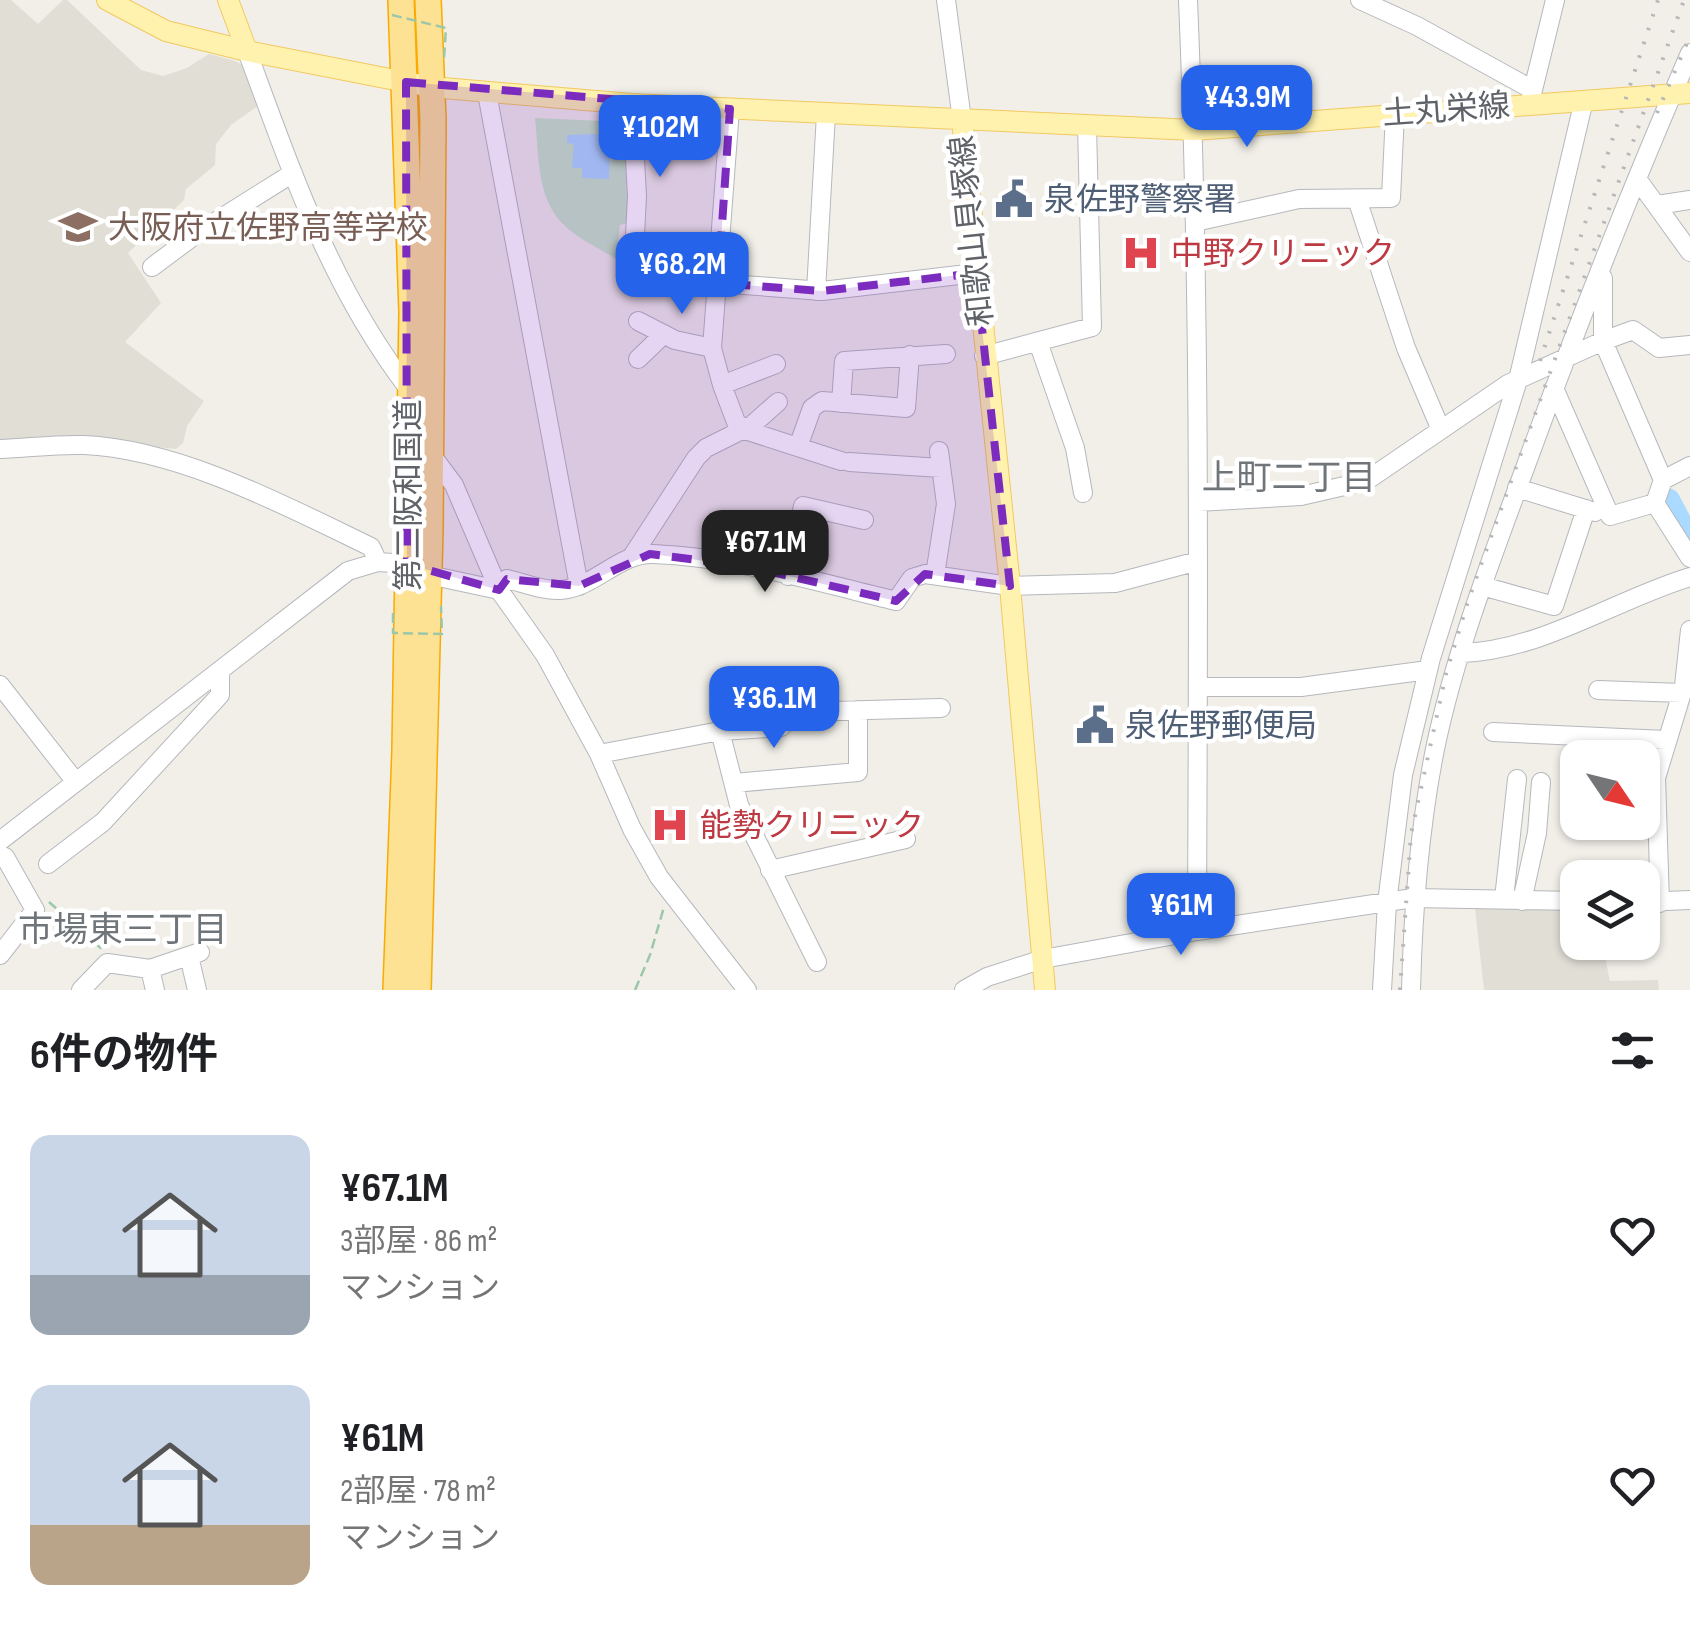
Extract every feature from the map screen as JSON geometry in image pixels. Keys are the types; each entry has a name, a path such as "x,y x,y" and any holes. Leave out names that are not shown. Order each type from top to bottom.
{"highway":[{"name":"第二阪和国道","path":"418,990 418,570 408,388 418,84 428,0"},
{"name":"第二阪和国道","path":"396,990 405,770 430,454 418,84 397,7"}],"main road":[{"path":"107,0 166,30 247,51"},
{"path":"228,0 247,51"},
{"name":"和歌山貝塚線","path":"247,51 418,84 487,92 632,104 962,120 1010,586 1045,990"},
{"name":"土丸栄線","path":"962,120 1194,130 1532,97 1584,100 1681,94"}],"street":[{"path":"946,0 962,120"},
{"path":"1188,0 1194,130 1198,502 1197,931"},
{"path":"1360,0 1417,26 1532,97 1555,0"},
{"path":"247,51 308,217 349,297 408,388"},
{"path":"1411,990 1413,898 1436,745 1462,653 1482,586 1565,358 1638,180 1681,94 1690,52"},
{"path":"487,92 579,586"},
{"path":"1382,990 1387,903 1403,776 1428,670 1518,380 1584,100"},
{"path":"632,104 637,196 634,255"},
{"path":"730,108 712,348 736,422 745,430 845,462 940,460 946,504 935,575"},
{"path":"1194,222 1300,200 1391,198 1395,113"},
{"path":"816,291 826,114"},
{"path":"984,356 1092,327 1087,126"},
{"path":"152,267 293,173"},
{"path":"1638,180 1690,252"},
{"path":"1357,199 1406,348 1441,430"},
{"path":"1657,204 1690,200"},
{"path":"1602,267 1603,341 1662,480 1655,503 1690,558"},
{"path":"718,283 816,291 976,273"},
{"path":"638,321 664,334 712,348"},
{"path":"1198,502 1301,496 1366,481 1518,380 1603,341 1632,330 1659,348 1690,344"},
{"path":"638,358 664,334"},
{"path":"1038,342 1076,448 1083,493"},
{"path":"841,402 844,361 946,354"},
{"path":"798,447 812,408 822,401 906,408 910,356"},
{"path":"722,385 776,364"},
{"path":"1554,388 1610,516"},
{"path":"631,558 696,458 706,448 745,430 778,402"},
{"path":"0,449 83,445 129,450 244,486 371,547 378,562"},
{"path":"430,454 454,485 500,590 544,655 599,754 632,829 672,893 747,990"},
{"path":"1662,480 1690,466"},
{"path":"1517,488 1610,516 1655,503"},
{"path":"788,576 804,506 864,520"},
{"path":"1563,630 1554,606 1586,509"},
{"path":"500,590 508,580 559,590 579,586 631,558 650,554 746,566 896,601 912,578 924,574 1010,586 1115,583 1198,561"},
{"path":"0,841 348,572 378,562 500,590"},
{"path":"1462,653 1492,652 1563,630 1654,588 1690,577"},
{"path":"1482,586 1554,606"},
{"path":"1653,860 1656,778 1685,689 1690,630"},
{"path":"48,864 103,822 220,695 220,670"},
{"path":"1198,688 1301,687 1428,670"},
{"path":"0,685 76,781"},
{"path":"1610,687 1685,689"},
{"path":"599,754 720,731 781,727 795,712 941,708"},
{"path":"734,782 858,772 858,710"},
{"path":"720,731 739,805 817,962"},
{"path":"1493,732 1666,740"},
{"path":"1513,900 1517,780"},
{"path":"1513,900 1542,833 1544,789"},
{"path":"770,870 906,839"},
{"path":"0,855 5,857 35,910 0,954"},
{"path":"964,990 986,977 1043,959 1413,898 1560,901"},
{"path":"1660,902 1690,900"},
{"path":"81,990 110,964 150,969 195,954 198,990"},
{"path":"150,969 155,990"}],"path":[{"path":"397,7 446,28 444,58"},
{"path":"393,613 393,634 442,634 441,606"},
{"path":"38,892 109,956 110,964"},
{"path":"634,990 650,955 660,915 672,893"}],"highlighted area":[{"path":"406,82 730,109 718,283 822,291 976,273 1010,586 925,574 896,601 746,566 650,554 579,586 507,579 499,590 407,564"}],"shaded area":[{"name":"大阪府立佐野高等学校","path":"0,0 11,0 38,24 67,0 141,70 163,76 187,68 209,54 235,61 246,67 262,103 231,125 216,144 215,165 186,189 184,200 128,253 161,303 125,342 204,401 187,426 183,443 176,449 84,440 0,446"},
{"path":"1475,909 1560,909 1560,960 1606,960 1610,981 1658,980 1659,990 1484,990"}],"green space":[{"path":"535,118 624,122 628,223 620,225 616,259 562,223 547,200 540,174"}],"water":[{"path":"599,134 600,148 610,149 609,179 582,178 582,168 572,168 574,144 567,143 567,135"}],"waterway":[{"path":"1668,501 1690,543"}],"railway":[{"path":"1540,361 1658,0"},
{"path":"1400,990 1411,834 1446,674 1468,601 1684,0"},
{"path":"1657,113 1690,36"}],"place":[{"name":"泉佐野警察署","path":"1014,199"},
{"name":"大阪府立佐野高等学校","path":"78,227"},
{"name":"中野クリニック","path":"1141,253"},
{"name":"泉佐野郵便局","path":"1095,725"},
{"name":"能勢クリニック","path":"670,825"}],"district":[{"name":"上町二丁目","path":"1289,477"},
{"name":"市場東三丁目","path":"123,929"}]}
